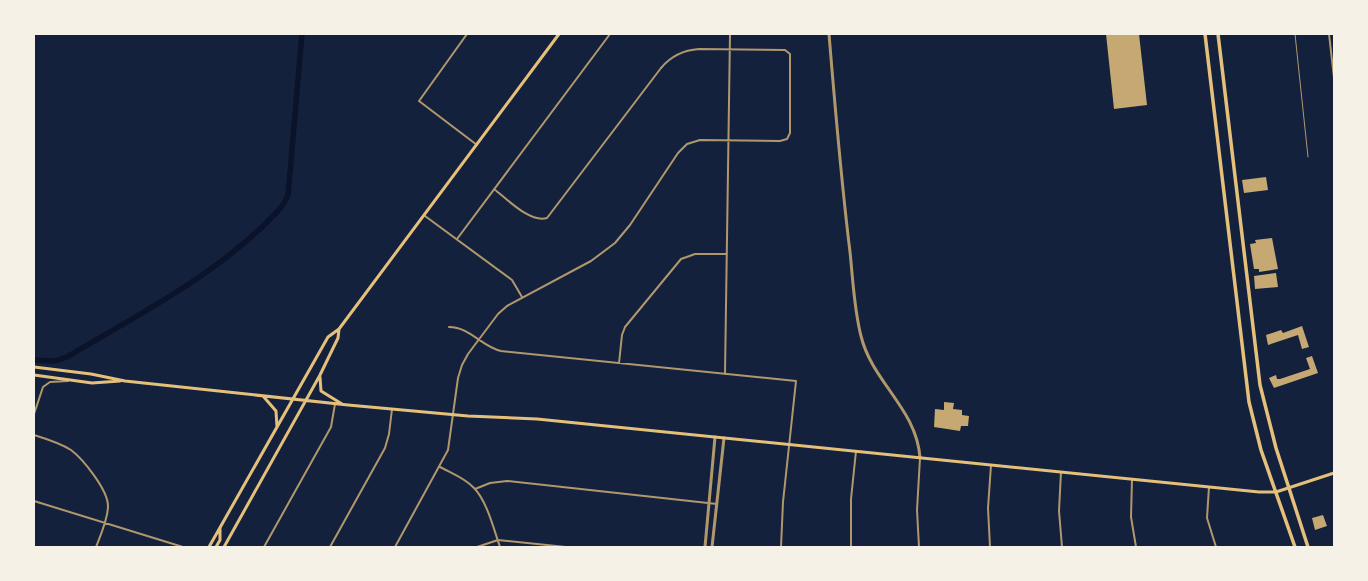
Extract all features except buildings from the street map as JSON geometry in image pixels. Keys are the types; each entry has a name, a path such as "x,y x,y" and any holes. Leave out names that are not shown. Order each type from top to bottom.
{"main road":[{"path":"209,547 325,342 339,329 559,34"},
{"path":"1205,34 1248,395 1256,434 1294,547"},
{"path":"1218,34 1259,376 1268,419 1308,547"},
{"path":"224,547 320,374 338,338 339,329"},
{"path":"34,367 91,374 125,381 344,405 453,415 537,419 1265,493 1289,489 1334,473"},
{"path":"320,374 319,383 322,391 344,405"},
{"path":"34,375 92,383 125,381"},
{"path":"262,396 276,411 277,427"},
{"path":"216,547 220,540 220,528"}],"street":[{"path":"467,34 419,101 476,145"},
{"path":"457,238 610,34"},
{"path":"725,374 730,34"},
{"path":"829,34 840,174 861,336 873,364 911,421 918,440 920,458 917,510 919,547"},
{"path":"1329,34 1334,78"},
{"path":"395,547 440,467 449,446 459,372 466,357 500,311 522,297 591,261 615,243 630,225 675,156 685,146 700,140 785,140 790,133 791,59 789,53 785,50 690,50 677,55 666,63 547,218 539,220 531,217 494,189"},
{"path":"424,216 457,238 514,282 522,297"},
{"path":"619,363 625,327 679,261 686,256 695,254 727,254"},
{"path":"449,327 459,328 479,339 491,348 502,351 796,380 781,547"},
{"path":"34,414 42,388 45,385 50,382 73,380"},
{"path":"34,385 34,395"},
{"path":"264,547 331,427 335,404"},
{"path":"330,547 385,448 389,434 392,409"},
{"path":"34,435 56,442 72,451 83,462 107,496 108,508 105,522 96,547"},
{"path":"705,547 715,437"},
{"path":"712,547 724,438"},
{"path":"851,547 851,499 856,451"},
{"path":"990,465 988,508 990,547"},
{"path":"440,467 466,481 475,489 482,499 500,547"},
{"path":"1062,472 1059,511 1062,547"},
{"path":"1132,479 1131,517 1136,547"},
{"path":"475,489 494,482 507,480 717,504"},
{"path":"1209,487 1207,518 1216,547"},
{"path":"34,501 178,544 183,547"},
{"path":"477,547 498,540 566,547"}],"lane":[{"path":"1295,34 1308,157"}],"waterway":[{"path":"34,360 55,361 67,357 169,297 218,264 263,226 281,208 288,195 302,34"}]}
